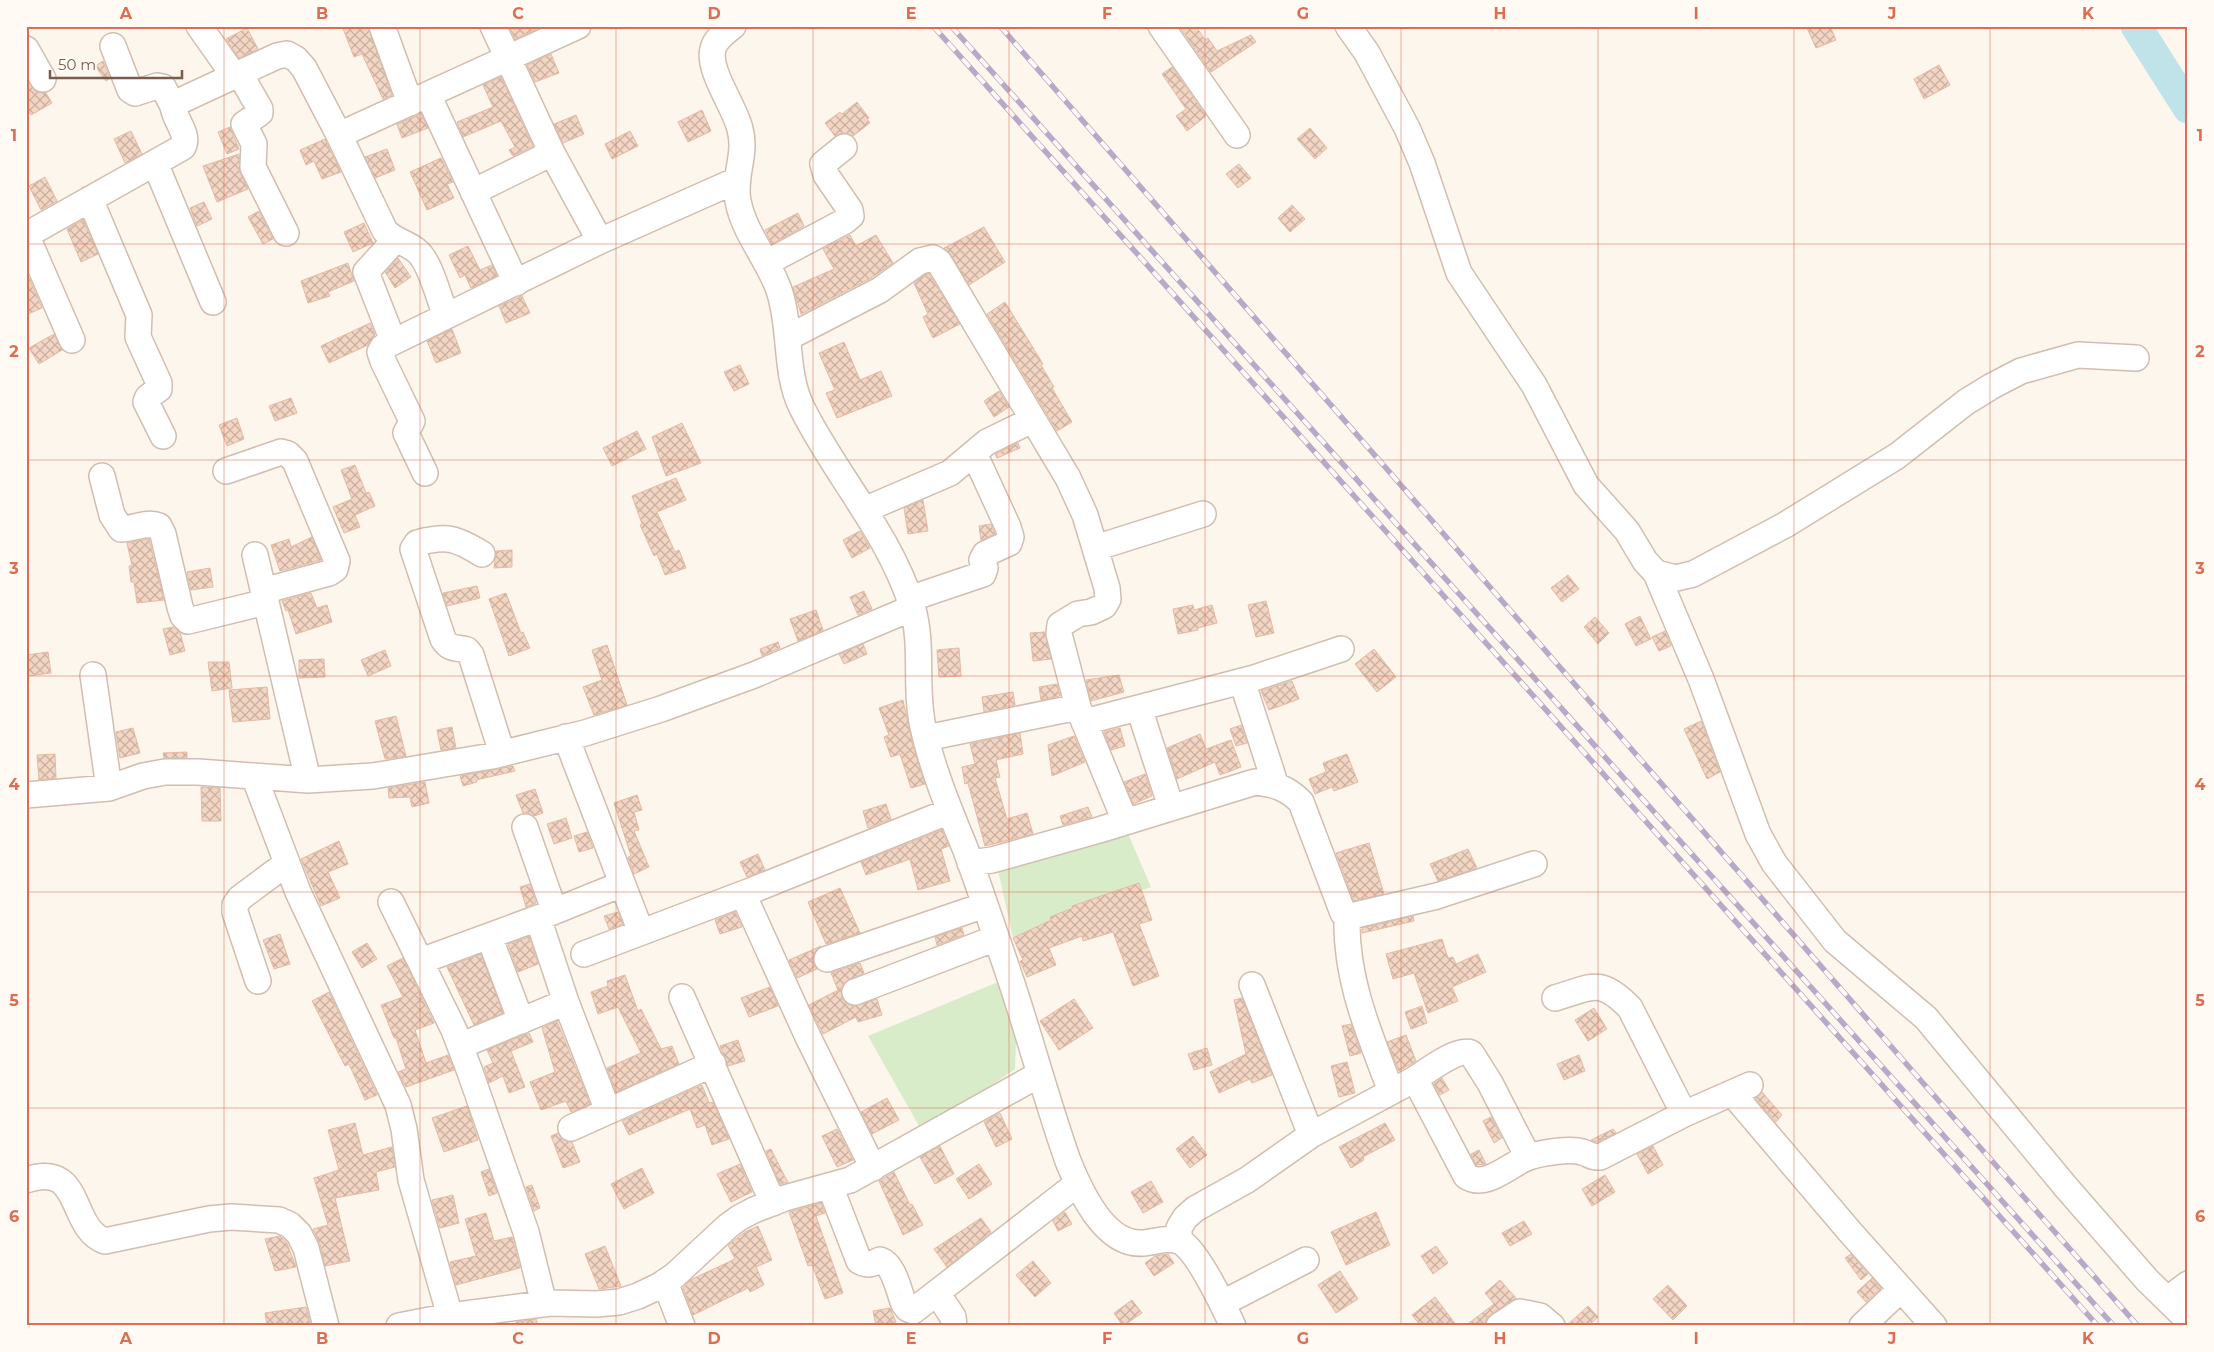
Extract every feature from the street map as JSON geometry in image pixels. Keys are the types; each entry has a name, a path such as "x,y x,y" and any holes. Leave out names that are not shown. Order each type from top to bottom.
{"street":[{"path":"198,26 238,76 260,109 260,113 244,124 254,144 253,167 286,233"},
{"path":"382,26 419,99 473,192 516,283"},
{"path":"493,26 552,153 600,241"},
{"path":"338,135 578,26"},
{"path":"733,26 722,35 713,49 714,70 739,125 741,134 742,159 737,180 738,200 743,218 783,302 789,337 792,381 801,406 881,536 899,570 911,603 919,636 919,699 926,738 950,811 985,905 1060,1140 1077,1184 1105,1226 1118,1237 1128,1242 1142,1243 1165,1239 1179,1241 1189,1248 1223,1303 1233,1326"},
{"path":"1161,26 1237,136"},
{"path":"1348,26 1388,92 1414,145 1459,273 1534,384 1586,485 1627,530 1645,560 1656,573 1701,679 1758,834 1774,864 1835,941 1926,1018 2065,1186 2147,1280 2188,1320"},
{"path":"72,340 28,238 34,229 183,147 185,142 185,137 173,106 163,87 157,86 135,93 130,90 126,84 113,46"},
{"path":"26,49 43,79"},
{"path":"173,106 185,98 238,76 277,56 287,54 296,59 304,68 338,135 378,221 394,241 413,249 425,262 446,316"},
{"path":"766,263 851,216 850,210 826,174 823,164 844,147"},
{"path":"473,192 552,153"},
{"path":"155,163 213,302"},
{"path":"425,473 406,433 412,421 380,352 383,347 600,241 737,180"},
{"path":"90,198 139,315 138,337 159,383 159,389 148,397 146,402 163,436"},
{"path":"393,341 366,272 368,267 394,241"},
{"path":"789,337 880,290 920,261 933,258 939,262 1072,486 1085,515 1107,588 1108,598 1104,606 1092,612 1078,614 1060,625 1060,634 1081,714 1125,821"},
{"path":"1656,573 1676,578 1693,574 1776,530 1871,473 1915,443 1966,402 2020,372 2078,355 2136,358"},
{"path":"864,510 950,473 987,442 1032,420"},
{"path":"102,476 112,515 121,529 129,529 152,523 159,526 163,534 180,607 183,616 188,621 265,597 328,573 335,568 337,561 295,461 288,454 281,452 226,471"},
{"path":"26,794 109,788 142,776 165,772 308,780 373,776 502,753 566,737 705,694 911,603 983,574 985,568 982,560 985,554 1009,543 1011,537 974,453"},
{"path":"1095,548 1203,514"},
{"path":"482,554 460,540 444,537 417,543 413,549 443,638 448,646 455,650 467,650 471,655 502,753"},
{"path":"255,555 308,780"},
{"path":"926,738 1081,714 1139,708 1242,681 1341,649"},
{"path":"93,675 109,788"},
{"path":"1242,681 1275,784"},
{"path":"1139,708 1171,807"},
{"path":"566,737 641,932"},
{"path":"254,776 298,892 398,1105 404,1129 411,1180 450,1316"},
{"path":"970,863 992,860 1099,830 1255,782 1275,784 1290,791 1301,802 1343,913 1347,916 1437,896 1534,864"},
{"path":"584,954 743,894 950,811"},
{"path":"524,826 566,1002 608,1111"},
{"path":"258,982 235,912 235,905 240,898 287,863"},
{"path":"421,961 622,884"},
{"path":"743,894 808,1037 873,1168"},
{"path":"391,902 421,961 460,1046 526,1232 555,1304"},
{"path":"827,959 985,905"},
{"path":"1347,916 1348,954 1355,990 1391,1091"},
{"path":"489,936 521,1021"},
{"path":"855,992 996,938"},
{"path":"1252,985 1311,1135"},
{"path":"1555,998 1599,986 1610,989 1630,1008 1684,1114"},
{"path":"682,997 773,1203"},
{"path":"460,1046 566,1002"},
{"path":"1179,1241 1179,1228 1185,1218 1195,1209 1247,1180 1311,1135 1461,1053 1471,1053 1490,1083 1528,1157"},
{"path":"572,1128 713,1064"},
{"path":"413,1324 450,1316 494,1319 555,1304 619,1302 638,1296 665,1282 728,1226 754,1210 786,1198 850,1180 1040,1074"},
{"path":"1415,1079 1458,1162 1466,1176 1471,1180 1486,1179 1528,1157 1550,1152 1581,1151 1593,1158 1600,1157 1684,1114 1741,1089 1851,1233 1934,1326"},
{"path":"26,1180 46,1175 57,1178 67,1186 88,1227 97,1238 105,1241 193,1221 231,1217 279,1220 290,1225 299,1234 306,1248 326,1326"},
{"path":"830,1186 859,1261 864,1264 872,1264 880,1260 885,1261 908,1309 913,1311 1077,1184"},
{"path":"1223,1303 1306,1260"},
{"path":"665,1282 682,1326"},
{"path":"2168,1299 2188,1284"},
{"path":"1862,1326 1901,1289"},
{"path":"937,1293 953,1317 954,1326"},
{"path":"1500,1326 1520,1312 1540,1316 1552,1326"}],"green space":[{"path":"1126,829 1151,887 1013,938 998,870"},
{"path":"998,982 1016,1042 1015,1069 923,1133 868,1036"}],"building":[{"path":"342,26 368,26 392,95 383,99 362,54 354,57"},
{"path":"509,26 536,26 537,29 515,39"},
{"path":"1179,26 1196,26 1205,40 1208,38 1217,51 1251,35 1256,42 1211,72"},
{"path":"1806,26 1830,26 1836,40 1816,48"},
{"path":"247,28 258,49 239,58 226,39"},
{"path":"551,54 559,73 535,82 527,65"},
{"path":"103,61 110,78 106,81 95,66"},
{"path":"1939,65 1950,85 1924,99 1914,79"},
{"path":"1172,67 1206,116 1187,131 1176,116 1186,109 1162,74"},
{"path":"501,77 533,146 513,156 509,150 515,147 501,121 463,137 457,122 493,107 483,85"},
{"path":"28,81 35,91 46,93 52,103 31,115 26,107"},
{"path":"857,102 869,118 867,119 870,123 853,136 842,133 835,136 825,123 840,112 842,114"},
{"path":"702,110 711,131 688,142 678,122"},
{"path":"421,114 428,128 402,138 397,124"},
{"path":"576,115 584,134 563,143 554,124"},
{"path":"230,127 239,149 227,154 218,132"},
{"path":"1310,128 1327,148 1315,159 1297,139"},
{"path":"131,131 142,154 125,163 114,139"},
{"path":"630,131 638,146 612,159 605,144"},
{"path":"325,139 341,172 322,179 314,161 306,165 300,150"},
{"path":"387,149 395,170 375,178 365,157"},
{"path":"239,154 240,173 248,189 217,202 203,166"},
{"path":"441,158 453,182 447,184 454,198 427,210 410,172"},
{"path":"1239,164 1251,178 1238,188 1226,174"},
{"path":"45,177 57,201 41,210 29,186"},
{"path":"204,202 212,219 197,226 190,208"},
{"path":"1292,205 1305,219 1290,232 1278,218"},
{"path":"259,211 273,239 263,244 248,217"},
{"path":"798,213 804,226 772,244 765,230"},
{"path":"83,220 98,254 81,262 67,229"},
{"path":"364,223 373,243 353,252 344,232"},
{"path":"984,227 1005,262 969,285 951,255 944,248"},
{"path":"850,235 856,246 876,235 893,263 871,278 801,314 793,287 834,269 823,249"},
{"path":"468,246 480,270 492,265 497,276 471,288 465,275 460,278 449,255"},
{"path":"398,258 411,277 395,288 385,272"},
{"path":"348,263 354,281 328,292 330,296 308,303 301,281"},
{"path":"26,271 42,308 26,315"},
{"path":"926,274 929,274 960,324 933,338 923,317 928,314 914,283"},
{"path":"522,296 530,313 506,323 499,306"},
{"path":"1005,302 1043,364 1041,365 1054,387 1052,388 1072,422 1057,431 987,314"},
{"path":"370,323 375,335 368,345 329,363 321,346"},
{"path":"452,329 461,353 436,363 427,341"},
{"path":"54,334 62,350 39,364 29,348"},
{"path":"844,342 860,380 881,371 892,396 837,418 826,393 835,390 819,353"},
{"path":"740,365 749,384 734,391 724,372"},
{"path":"999,391 1009,407 994,417 984,401"},
{"path":"291,398 297,413 275,421 269,406"},
{"path":"237,418 244,439 227,446 219,425"},
{"path":"682,423 701,463 666,476 652,437"},
{"path":"637,431 646,449 612,466 603,448"},
{"path":"1018,443 1020,448 997,458 995,454"},
{"path":"355,465 366,493 369,492 375,506 355,515 360,527 344,533 333,507 352,499 341,470"},
{"path":"676,478 686,500 657,512 675,552 679,550 686,568 665,575 657,554 654,556 640,525 642,524 632,496"},
{"path":"923,500 928,531 908,534 904,508"},
{"path":"991,524 995,534 981,540 979,526"},
{"path":"860,531 870,548 852,558 843,540"},
{"path":"312,537 321,560 280,571 271,545 289,539 291,547"},
{"path":"149,539 164,600 137,603 134,582 131,582 129,566 132,566 127,543"},
{"path":"512,550 512,567 494,568 496,551"},
{"path":"210,568 213,587 191,590 187,572"},
{"path":"1568,575 1579,589 1562,602 1551,588"},
{"path":"477,586 480,598 447,606 443,593"},
{"path":"864,591 872,609 858,615 850,597"},
{"path":"311,593 317,608 327,605 332,622 296,634 288,610 286,611 282,601"},
{"path":"506,593 521,633 523,632 530,648 509,656 489,599"},
{"path":"1266,601 1274,633 1256,637 1248,605"},
{"path":"1193,605 1194,610 1212,605 1217,623 1198,628 1198,630 1178,634 1173,609"},
{"path":"816,610 823,630 798,641 790,619"},
{"path":"1640,616 1651,639 1636,646 1625,624"},
{"path":"1595,617 1609,633 1598,644 1584,627"},
{"path":"173,627 180,632 185,651 170,655 163,629"},
{"path":"1665,631 1671,646 1659,651 1652,637"},
{"path":"1045,632 1051,659 1033,661 1030,633"},
{"path":"778,642 780,648 762,656 760,649"},
{"path":"863,644 867,654 844,664 839,654"},
{"path":"607,645 627,705 594,715 583,687 602,680 592,650"},
{"path":"959,648 961,676 939,677 937,650"},
{"path":"1374,649 1396,677 1377,692 1355,664"},
{"path":"385,650 391,666 368,676 361,660"},
{"path":"48,652 51,673 28,676 26,655"},
{"path":"324,659 325,677 299,678 299,660"},
{"path":"208,662 229,662 232,688 212,691"},
{"path":"1119,675 1124,692 1091,701 1086,680"},
{"path":"1292,681 1299,699 1269,710 1261,691"},
{"path":"1057,684 1060,696 1041,700 1039,687"},
{"path":"267,687 270,719 233,722 229,690"},
{"path":"1013,692 1015,705 984,712 982,697"},
{"path":"903,700 913,746 925,784 911,788 900,754 891,757 884,737 889,735 879,708"},
{"path":"396,716 406,756 385,759 375,721"},
{"path":"1701,721 1720,772 1707,779 1684,729"},
{"path":"1241,725 1247,743 1236,746 1230,729"},
{"path":"452,727 456,748 441,750 437,730"},
{"path":"133,728 140,753 120,758 116,732"},
{"path":"1120,728 1125,746 1111,750 1104,732"},
{"path":"1020,733 1023,754 996,760 1000,777 995,778 1007,819 1027,813 1033,834 985,846 968,783 965,784 962,767 975,764 970,744"},
{"path":"1200,734 1206,749 1231,740 1241,767 1220,775 1215,762 1177,779 1167,748"},
{"path":"1074,736 1085,762 1052,776 1048,745"},
{"path":"187,752 187,758 164,758 163,753"},
{"path":"55,754 56,778 39,780 37,755"},
{"path":"1347,754 1358,782 1334,791 1332,787 1315,794 1309,779 1326,772 1323,763"},
{"path":"513,766 515,771 476,780 477,782 463,786 460,776"},
{"path":"1145,774 1152,796 1133,804 1124,782"},
{"path":"425,782 429,803 412,807 410,797 389,798 388,788"},
{"path":"201,787 220,788 221,821 202,821"},
{"path":"535,789 543,813 534,816 523,813 516,795"},
{"path":"637,795 642,810 634,812 639,830 634,831 649,867 634,874 628,857 631,856 614,803"},
{"path":"886,804 891,819 868,828 863,811"},
{"path":"1088,807 1092,817 1063,825 1060,816"},
{"path":"566,818 572,838 554,844 547,824"},
{"path":"942,830 949,846 941,849 950,881 918,890 910,859 866,875 861,862"},
{"path":"587,832 593,848 579,852 574,836"},
{"path":"339,841 348,864 328,872 340,898 321,906 301,859"},
{"path":"1369,843 1384,894 1354,901 1336,853"},
{"path":"1468,849 1477,868 1438,881 1430,864"},
{"path":"758,854 765,870 747,877 740,862"},
{"path":"1139,883 1152,920 1139,924 1159,976 1133,986 1113,932 1083,941 1082,936 1049,948 1056,965 1027,977 1020,961 1023,960 1013,938 1051,920 1050,917 1073,908 1072,906"},
{"path":"530,884 536,903 526,907 520,887"},
{"path":"840,888 860,933 826,944 808,902"},
{"path":"618,912 623,924 609,929 604,916"},
{"path":"735,912 742,927 720,934 715,920"},
{"path":"1413,916 1414,921 1362,933 1362,928"},
{"path":"962,928 964,935 937,945 935,937"},
{"path":"280,934 290,964 274,969 263,940"},
{"path":"529,937 538,964 518,972 508,944"},
{"path":"1442,939 1448,958 1453,957 1456,964 1478,954 1486,972 1452,987 1458,1001 1428,1013 1414,973 1393,979 1386,954"},
{"path":"367,943 377,959 362,968 352,952"},
{"path":"821,946 816,950 813,957 813,963 817,969 797,978 789,960"},
{"path":"481,954 503,1013 474,1025 447,967"},
{"path":"403,958 434,1023 415,1030 426,1063 448,1055 454,1070 406,1087 398,1072 406,1069 396,1038 394,1038 381,1005 403,997 387,966"},
{"path":"860,963 864,973 844,983 841,989 842,998 846,1003 853,1006 877,999 882,1015 858,1022 856,1017 823,1034 809,1005 838,990 831,973"},
{"path":"625,975 638,1011 641,1009 661,1049 672,1046 679,1064 616,1092 607,1068 641,1053 618,1007 598,1014 591,992 608,986 607,981"},
{"path":"770,987 778,1006 749,1017 741,998"},
{"path":"329,992 377,1095 365,1100 349,1064 345,1066 312,1001"},
{"path":"1242,998 1272,1075 1252,1083 1250,1079 1219,1093 1210,1072 1246,1054 1234,1000"},
{"path":"1074,999 1093,1028 1059,1050 1040,1021"},
{"path":"1422,1006 1427,1023 1411,1029 1405,1012"},
{"path":"1594,1008 1607,1029 1588,1041 1575,1020"},
{"path":"557,1021 590,1104 571,1112 566,1101 541,1110 530,1082 555,1072 542,1028"},
{"path":"1351,1024 1361,1053 1350,1056 1342,1026"},
{"path":"529,1033 533,1042 511,1051 525,1087 509,1093 503,1076 489,1083 484,1067 493,1063 487,1050"},
{"path":"1406,1035 1416,1061 1399,1071 1387,1042"},
{"path":"738,1040 745,1061 728,1066 720,1046"},
{"path":"1207,1048 1212,1065 1194,1070 1188,1054"},
{"path":"1579,1055 1585,1071 1564,1080 1557,1064"},
{"path":"1347,1062 1355,1093 1339,1097 1331,1066"},
{"path":"1442,1078 1449,1090 1440,1095 1434,1084"},
{"path":"702,1085 709,1103 713,1102 729,1139 712,1145 705,1125 697,1128 690,1109 629,1135 622,1121"},
{"path":"1762,1092 1782,1115 1776,1122 1755,1098"},
{"path":"887,1098 899,1120 872,1134 861,1112"},
{"path":"467,1106 478,1140 444,1152 432,1118"},
{"path":"1000,1113 1012,1139 996,1147 984,1122"},
{"path":"1491,1117 1502,1138 1494,1143 1483,1121"},
{"path":"355,1123 363,1155 392,1147 395,1167 376,1172 379,1190 335,1198 350,1261 325,1266 320,1244 313,1229 328,1225 314,1178 339,1170 328,1130"},
{"path":"1385,1123 1395,1140 1363,1157 1364,1160 1351,1168 1339,1147"},
{"path":"837,1129 853,1160 837,1167 822,1136"},
{"path":"1613,1129 1616,1133 1597,1142 1591,1140"},
{"path":"558,1133 563,1140 572,1142 580,1162 563,1168 551,1136"},
{"path":"1193,1136 1207,1155 1190,1168 1176,1149"},
{"path":"940,1146 954,1174 935,1184 920,1157"},
{"path":"1653,1146 1663,1165 1648,1174 1637,1154"},
{"path":"771,1149 788,1182 780,1184 766,1151"},
{"path":"1479,1150 1486,1164 1476,1165 1471,1154"},
{"path":"740,1164 752,1192 731,1202 717,1174"},
{"path":"979,1164 992,1184 969,1199 956,1179"},
{"path":"642,1168 654,1193 624,1209 611,1184"},
{"path":"489,1169 497,1193 489,1196 481,1172"},
{"path":"894,1172 910,1205 912,1204 923,1225 903,1235 879,1181"},
{"path":"1605,1175 1615,1192 1592,1206 1582,1189"},
{"path":"1151,1181 1163,1202 1143,1213 1131,1192"},
{"path":"532,1185 540,1208 534,1211 526,1187"},
{"path":"453,1195 459,1223 440,1228 432,1200"},
{"path":"821,1203 825,1213 816,1216 843,1293 825,1299 812,1265 808,1266 789,1212"},
{"path":"1065,1212 1072,1224 1058,1231 1053,1221"},
{"path":"1376,1212 1390,1245 1346,1265 1331,1232"},
{"path":"486,1213 494,1241 512,1237 520,1268 456,1285 450,1262 476,1256 465,1219"},
{"path":"981,1218 991,1232 947,1267 934,1249"},
{"path":"1524,1221 1532,1234 1510,1246 1502,1233"},
{"path":"758,1226 772,1260 756,1267 764,1285 750,1292 748,1288 693,1315 683,1288 690,1280 735,1259 728,1245 745,1232"},
{"path":"280,1236 287,1243 296,1267 275,1271 265,1239"},
{"path":"605,1246 621,1286 599,1289 585,1254"},
{"path":"1436,1246 1448,1263 1433,1274 1421,1256"},
{"path":"1168,1254 1174,1263 1154,1276 1145,1263 1155,1256"},
{"path":"1851,1254 1868,1274 1861,1280 1845,1258"},
{"path":"1033,1261 1051,1283 1035,1297 1016,1275"},
{"path":"1340,1271 1358,1299 1336,1313 1318,1285"},
{"path":"1872,1278 1881,1288 1866,1302 1857,1292"},
{"path":"1500,1280 1516,1298 1491,1314 1486,1319 1485,1326 1465,1326 1494,1304 1485,1293"},
{"path":"1668,1285 1687,1306 1673,1320 1653,1299"},
{"path":"1435,1297 1457,1326 1421,1326 1412,1315"},
{"path":"1132,1300 1142,1313 1123,1326 1114,1313"},
{"path":"1588,1306 1598,1317 1588,1326 1566,1326"},
{"path":"306,1307 311,1326 267,1326 265,1313"},
{"path":"890,1308 896,1322 876,1326 873,1311"},
{"path":"536,1319 538,1326 518,1326 516,1322"}],"waterway":[{"path":"2136,26 2188,108"}],"railway":[{"path":"933,26 2098,1326"},
{"path":"951,26 2114,1326"},
{"path":"1000,26 1923,1083 2138,1326"}]}
